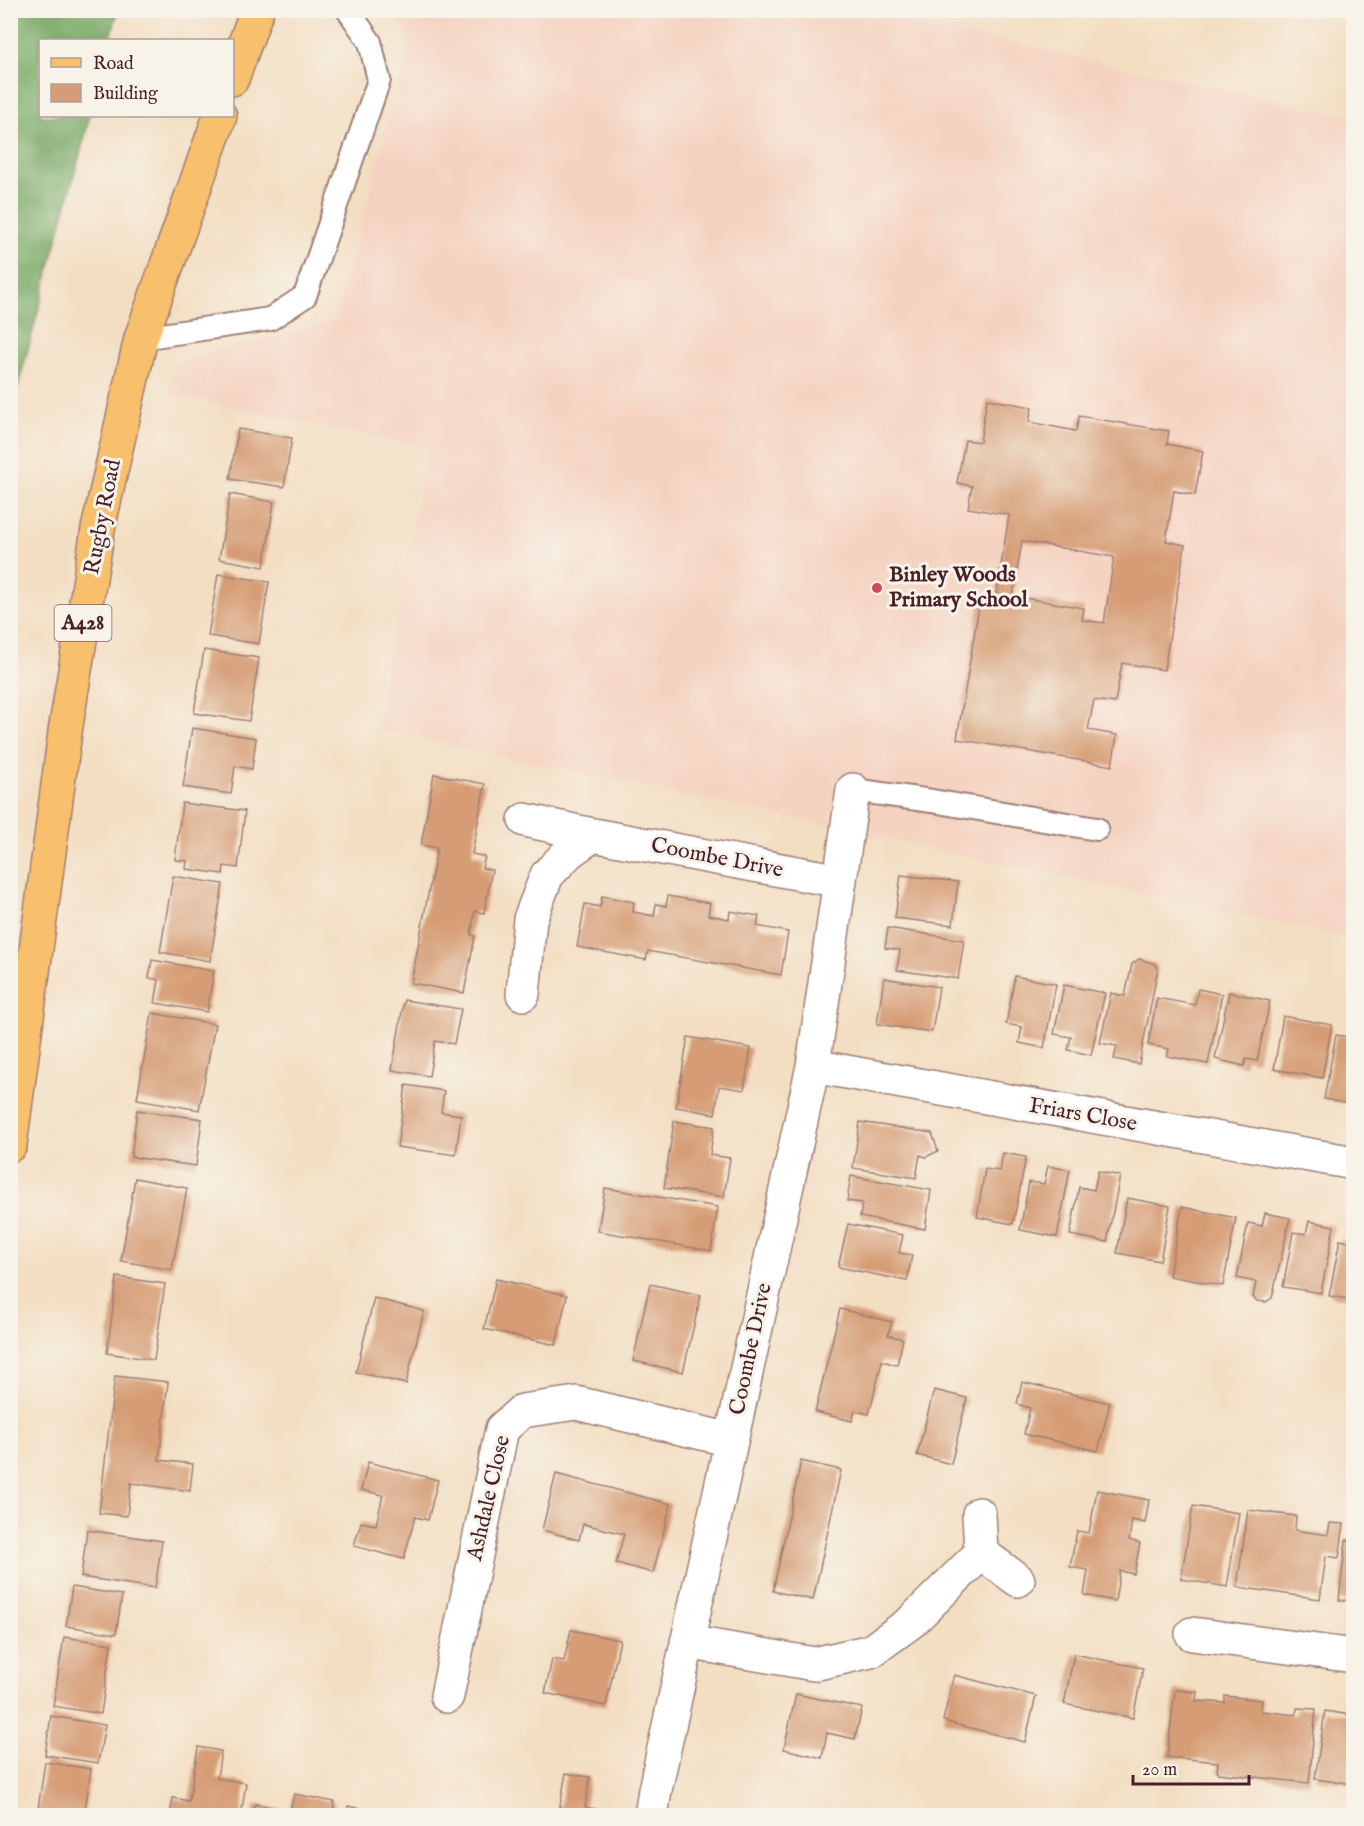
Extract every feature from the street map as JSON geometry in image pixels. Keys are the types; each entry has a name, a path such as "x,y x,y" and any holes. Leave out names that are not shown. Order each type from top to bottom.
{"main road":[{"path":"234,73 257,10"},
{"name":"Rugby Road","path":"10,1145 74,676 98,529 141,338 220,117"}],"street":[{"name":"Coombe Drive","path":"651,1815 813,1066 853,790"},
{"name":"Coombe Drive","path":"525,820 840,881"},
{"path":"523,994 530,919 547,875 569,852 593,835"},
{"name":"Friars Close","path":"813,1066 1353,1163"},
{"name":"Ashdale Close","path":"447,1696 502,1429 522,1411 576,1403 731,1440"},
{"path":"687,1642 814,1664 872,1651 911,1622 981,1553 979,1514"},
{"path":"981,1553 1018,1580"},
{"path":"1192,1634 1353,1656"}],"lane":[{"path":"141,338 270,319 305,296 379,80 370,42 348,10"},
{"path":"853,790 1097,829"}],"shaded area":[{"name":"Binley Woods Primary School","path":"391,11 864,11 1353,117 1353,939 375,729 428,448 170,394 173,363 335,320 410,41"}],"green space":[{"path":"11,10 118,11 110,39 39,39 39,117 90,117 11,413"}],"building":[{"path":"987,399 1032,407 1029,422 1076,431 1079,416 1169,431 1167,444 1203,451 1195,495 1174,491 1166,541 1185,545 1164,670 1122,663 1115,703 1094,700 1088,730 1117,735 1112,766 957,739 980,600 995,603 1009,515 968,508 972,486 957,483 965,440 980,442","holes":["1022,541 1114,557 1104,623 1082,620 1084,608 1013,596"]},
{"path":"238,429 292,438 284,487 230,479"},
{"path":"230,494 274,502 264,567 219,559"},
{"path":"218,574 269,582 259,644 208,636"},
{"path":"204,650 259,658 249,721 194,713"},
{"path":"192,728 256,738 252,769 235,766 231,794 183,787"},
{"path":"434,774 485,784 472,854 485,857 482,868 492,870 484,913 475,911 471,935 475,936 464,993 411,983 437,848 421,845"},
{"path":"182,803 245,811 238,868 224,866 223,874 186,869 187,861 175,860"},
{"path":"901,875 958,882 953,925 895,918"},
{"path":"173,876 223,884 210,961 160,952"},
{"path":"602,896 634,902 633,912 654,916 656,904 666,906 668,896 710,903 708,915 729,919 730,911 759,916 757,926 788,932 781,975 648,951 646,960 577,947 585,904 600,907"},
{"path":"888,928 964,940 958,979 897,970 900,950 885,948"},
{"path":"1139,959 1156,964 1158,969 1139,1064 1114,1059 1117,1046 1100,1043 1111,993 1125,996 1132,964"},
{"path":"152,960 214,971 207,1012 155,1003 159,980 149,978"},
{"path":"1015,976 1056,984 1044,1048 1019,1043 1022,1027 1006,1024"},
{"path":"884,978 939,987 932,1032 877,1024"},
{"path":"1064,985 1105,993 1091,1055 1068,1050 1071,1037 1054,1034"},
{"path":"1198,989 1222,994 1208,1064 1167,1056 1169,1049 1148,1045 1157,998 1195,1005"},
{"path":"1229,992 1270,1001 1257,1061 1246,1059 1244,1066 1215,1059"},
{"path":"404,1000 461,1009 454,1044 435,1041 429,1076 392,1070"},
{"path":"152,1013 215,1024 199,1110 137,1099"},
{"path":"1283,1016 1332,1025 1322,1078 1274,1069"},
{"path":"1336,1035 1354,1038 1354,1105 1324,1099"},
{"path":"688,1037 751,1048 744,1090 719,1086 715,1114 676,1107"},
{"path":"406,1085 444,1091 441,1112 461,1115 456,1155 397,1147"},
{"path":"137,1110 202,1119 196,1166 131,1157"},
{"path":"674,1121 714,1127 710,1155 730,1158 724,1197 664,1188"},
{"path":"860,1122 932,1133 938,1151 926,1157 920,1155 916,1178 853,1168"},
{"path":"1003,1153 1026,1157 1013,1224 977,1217 985,1169 1000,1171"},
{"path":"1048,1166 1070,1170 1057,1237 1020,1230 1029,1182 1044,1184"},
{"path":"1098,1171 1120,1176 1107,1242 1070,1235 1079,1187 1094,1190"},
{"path":"851,1176 931,1190 925,1229 860,1217 862,1203 847,1201"},
{"path":"135,1178 187,1188 172,1270 121,1261"},
{"path":"605,1188 718,1207 711,1251 598,1231"},
{"path":"1127,1198 1170,1206 1160,1261 1117,1253"},
{"path":"1182,1207 1236,1218 1223,1286 1169,1276"},
{"path":"1265,1213 1290,1218 1272,1298 1266,1302 1257,1301 1253,1297 1256,1282 1237,1278 1248,1223 1262,1226"},
{"path":"1309,1221 1334,1226 1321,1293 1283,1287 1293,1232 1306,1234"},
{"path":"848,1224 903,1235 899,1253 912,1255 907,1281 838,1267"},
{"path":"1340,1240 1354,1243 1354,1300 1329,1296"},
{"path":"117,1277 165,1284 154,1360 107,1353"},
{"path":"496,1279 567,1295 556,1345 484,1329"},
{"path":"650,1284 701,1295 683,1372 633,1361"},
{"path":"374,1298 424,1311 406,1384 356,1372"},
{"path":"840,1309 892,1322 888,1335 903,1339 897,1365 882,1361 869,1414 855,1411 852,1421 815,1412"},
{"path":"115,1376 168,1382 159,1460 193,1464 190,1491 131,1483 127,1516 99,1513"},
{"path":"1022,1382 1110,1403 1098,1451 1024,1434 1030,1408 1017,1404"},
{"path":"934,1390 967,1398 951,1464 917,1455"},
{"path":"801,1461 841,1470 813,1600 773,1591"},
{"path":"368,1462 438,1480 428,1520 415,1517 404,1559 354,1546 361,1522 376,1525 383,1495 361,1490"},
{"path":"556,1474 671,1504 653,1573 616,1563 624,1534 583,1524 579,1540 542,1530"},
{"path":"1097,1490 1149,1500 1145,1523 1132,1520 1129,1540 1140,1543 1134,1574 1120,1571 1115,1601 1084,1595 1088,1570 1070,1567 1077,1531 1089,1533"},
{"path":"1193,1506 1239,1513 1227,1587 1181,1579"},
{"path":"1248,1510 1296,1516 1295,1530 1328,1535 1330,1523 1344,1524 1339,1558 1326,1556 1320,1599 1237,1587"},
{"path":"87,1530 162,1541 155,1588 81,1577"},
{"path":"1346,1540 1354,1540 1354,1601 1339,1600"},
{"path":"72,1587 122,1595 116,1634 66,1626"},
{"path":"571,1630 620,1640 606,1706 545,1693 552,1659 564,1661"},
{"path":"64,1637 111,1644 101,1714 53,1706"},
{"path":"1074,1654 1143,1668 1133,1718 1064,1704"},
{"path":"954,1675 1036,1696 1025,1742 943,1721"},
{"path":"1175,1690 1197,1692 1196,1701 1225,1703 1225,1696 1262,1700 1261,1711 1296,1715 1297,1708 1316,1709 1309,1783 1217,1773 1218,1762 1167,1757"},
{"path":"796,1694 862,1708 855,1739 827,1733 822,1758 784,1749"},
{"path":"1325,1711 1350,1715 1349,1725 1354,1725 1354,1784 1315,1779"},
{"path":"51,1716 105,1725 98,1763 45,1755"},
{"path":"198,1747 221,1751 217,1778 246,1783 241,1816 170,1816 173,1798 189,1801"},
{"path":"45,1762 91,1769 84,1816 37,1816"},
{"path":"566,1773 590,1777 585,1807 601,1810 600,1816 558,1816"},
{"path":"294,1794 335,1802 332,1816 252,1816 255,1804 290,1811"},
{"path":"348,1806 389,1815 346,1816"}],"place":[{"name":"Binley Woods Primary School","path":"877,588"}]}
